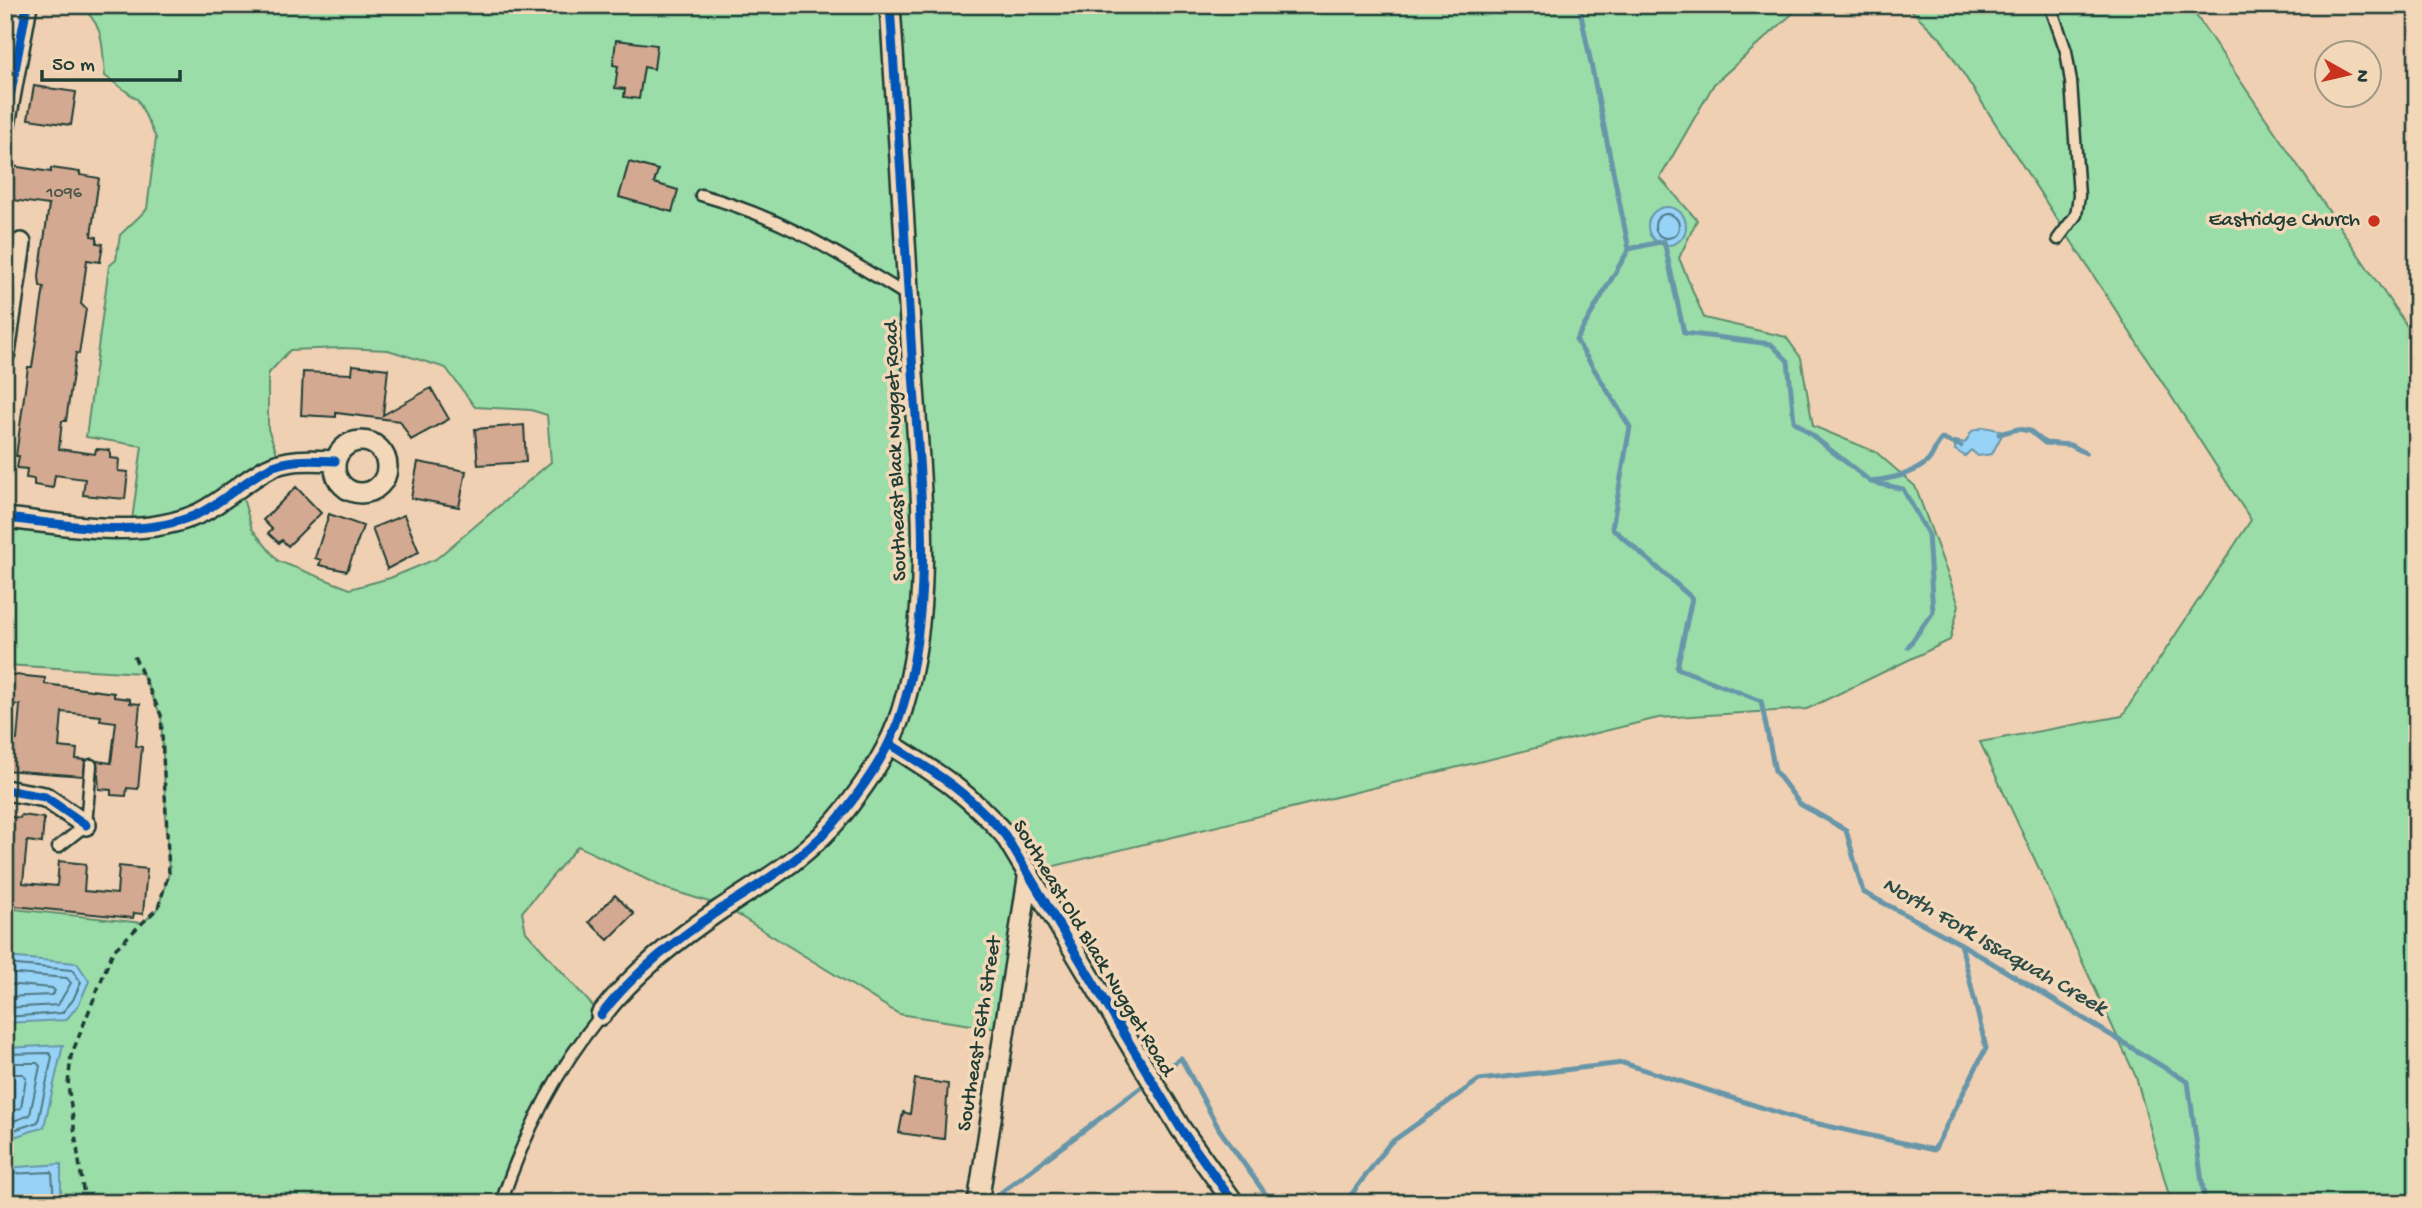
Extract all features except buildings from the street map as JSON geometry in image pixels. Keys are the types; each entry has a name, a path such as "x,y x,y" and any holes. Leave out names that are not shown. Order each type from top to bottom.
{"street":[{"path":"5,125 27,5"},
{"name":"Southeast Black Nugget Road","path":"601,1015 658,955 714,914 790,866 821,839 845,811 890,744 912,669 920,586 921,507 890,5"},
{"path":"5,353 20,243"},
{"path":"5,518 93,527 131,528 164,524 200,513 267,469 281,464 335,461"},
{"name":"Southeast Old Black Nugget Road","path":"890,744 948,780 978,804 1005,835 1181,1129 1234,1203"},
{"path":"5,790 45,797 86,825"},
{"name":"Southeast 56th Street","path":"978,1203 1029,872"}],"lane":[{"path":"2050,5 2066,51 2070,72 2078,166 2076,215 2058,239"},
{"path":"701,195 782,222 909,296"},
{"path":"58,847 86,825 91,765"},
{"name":"Southeast Black Nugget Road","path":"501,1203 525,1138 551,1085 601,1015"}],"path":[{"path":"85,1203 68,1085 71,1056 113,951 158,908 170,873 161,715 134,656"}],"green space":[{"path":"79,5 1802,5 1714,84 1660,178 1697,220 1679,258 1704,318 1786,337 1801,358 1813,426 1876,452 1915,486 1959,605 1950,640 1807,709 1658,718 1030,872 1005,1030 899,1014 725,907 664,888 578,846 522,912 526,932 601,1015 551,1085 501,1203 5,1203 5,908 143,923 158,908 169,873 161,716 142,673 5,665 5,518 131,528 142,446 86,437 109,266 116,260 120,235 147,209 156,138 138,100 105,76 101,36 94,20","holes":["290,350 388,350 446,368 475,407 531,410 547,415 551,462 436,559 390,578 350,589 278,561 252,529 240,488 281,464 268,429 268,374"]},
{"path":"1906,5 2189,5 2417,341 2417,1203 2171,1203 2136,1077 1980,742 2122,716 2251,520 1941,39"}],"water":[{"path":"1667,207 1680,213 1686,226 1680,239 1667,245 1654,239 1648,226 1654,213"},
{"path":"1984,427 2004,431 1992,454 1978,456 1971,450 1965,456 1955,450 1955,441 1965,443 1972,431"},
{"path":"5,957 77,963 89,981 79,1004 66,1020 5,1023"},
{"path":"63,1045 44,1127 5,1140 5,1048"},
{"path":"61,1164 61,1203 5,1203 5,1168"}],"waterway":[{"name":"North Fork Issaquah Creek","path":"1579,5 1629,249 1576,340 1630,427 1612,528 1692,598 1677,668 1761,701 1775,771 1800,804 1846,830 1863,892 1961,944 2188,1082 2205,1203"},
{"path":"1629,249 1664,241 1684,333 1771,344 1788,361 1794,421 1871,482 1903,489 1928,534 1933,612 1908,647"},
{"path":"1999,434 2018,429 2030,431 2045,443 2070,445 2086,453"},
{"path":"1874,481 1915,470 1929,460 1942,439 1961,446"},
{"path":"1345,1203 1390,1143 1479,1080 1623,1063 1801,1120 1934,1150 1986,1048 1961,944"},
{"path":"1155,1077 1181,1058 1219,1129 1272,1203"},
{"path":"987,1203 1147,1083"}],"cycle path":[{"path":"5,125 27,5"},
{"path":"601,1015 627,985 672,944 788,865 833,825 886,750 902,710 919,628 922,542 890,5"},
{"path":"5,518 104,528 177,522 200,513 275,465 300,460 335,461"},
{"path":"890,744 937,774 965,796 1005,835 1181,1129 1234,1203"},
{"path":"5,790 45,797 86,825"}],"place":[{"name":"Eastridge Church","path":"2374,221"}]}
